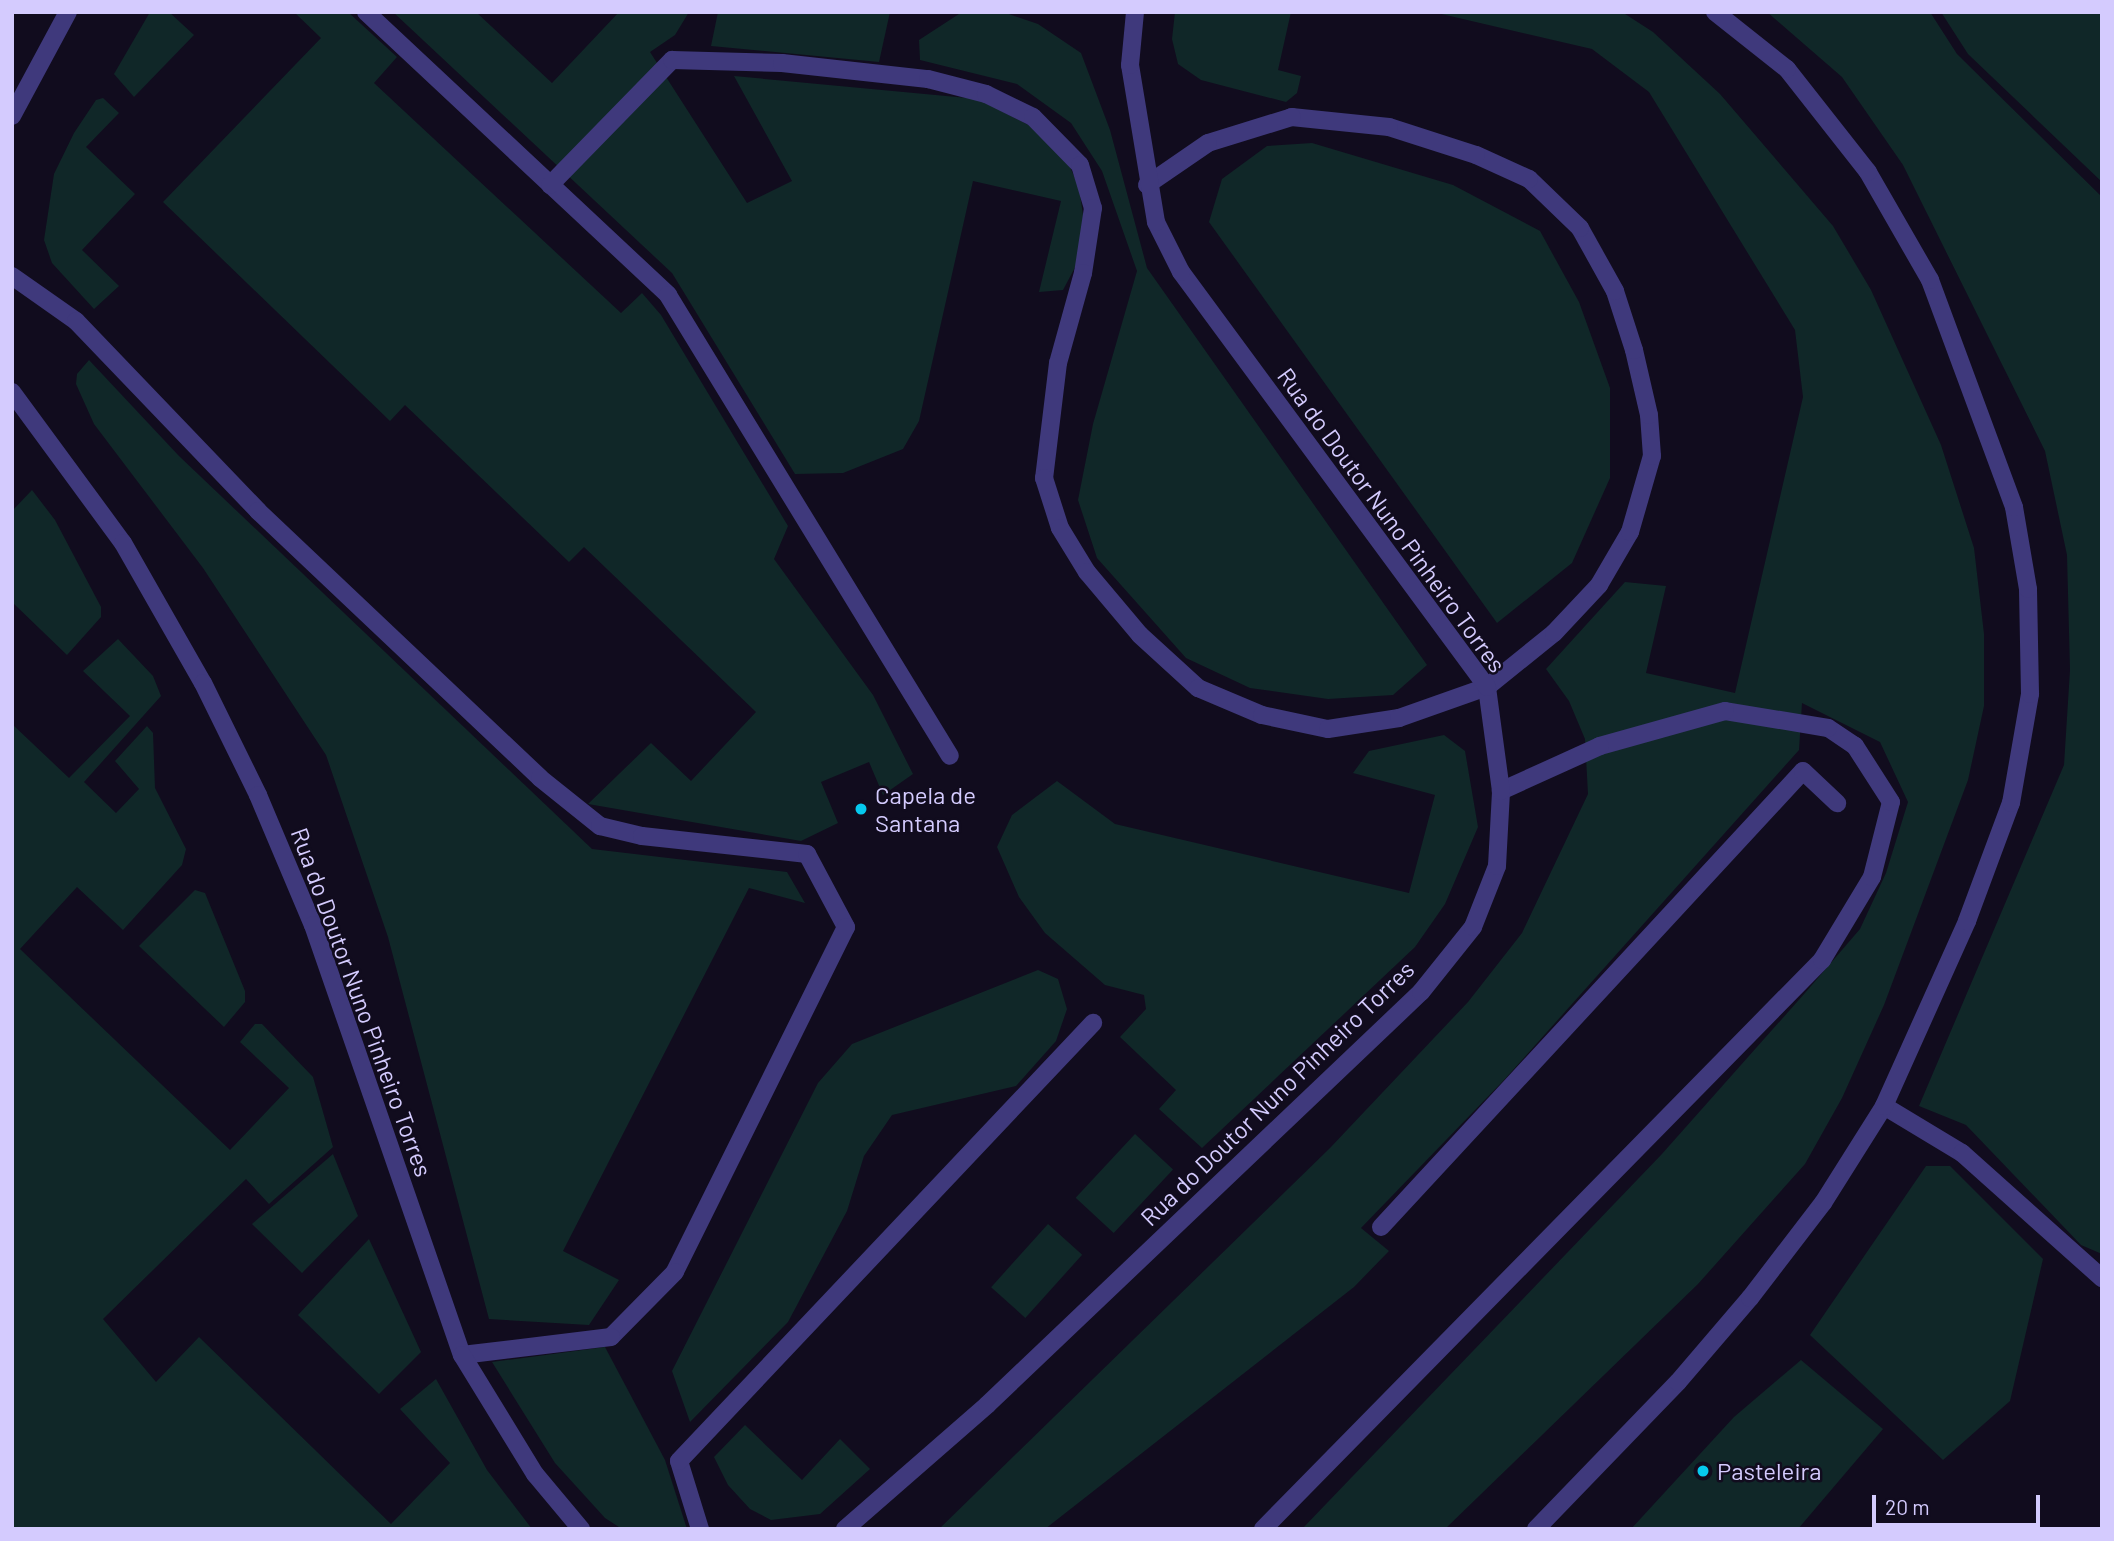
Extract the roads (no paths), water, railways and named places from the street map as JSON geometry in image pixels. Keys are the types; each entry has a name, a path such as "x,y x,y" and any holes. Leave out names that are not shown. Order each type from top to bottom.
{"street":[{"path":"12,116 68,12"},
{"path":"366,12 668,295 950,755"},
{"name":"Rua do Doutor Nuno Pinheiro Torres","path":"845,1529 997,1396 1421,992 1473,928 1497,866 1501,791 1486,687 1181,272 1156,222 1147,184 1130,65 1135,12"},
{"path":"1536,1529 1660,1401 1750,1298 1823,1203 1884,1106 1967,921 2011,803 2030,694 2028,589 2014,507 1930,280 1868,172 1787,69 1715,12"},
{"path":"550,185 672,60 782,63 928,79 986,94 1033,117 1080,165 1093,208 1083,273 1055,376 1044,478 1060,528 1087,572 1140,635 1198,688 1262,715 1328,730 1399,718 1486,687 1554,633 1599,585 1630,532 1652,456 1649,415 1634,350 1615,291 1580,228 1529,179 1476,155 1389,127 1292,117 1208,143 1147,184"},
{"path":"12,276 76,321 258,511 540,778 600,826 642,836 807,854 846,927 675,1272 611,1337 462,1355"},
{"name":"Rua do Doutor Nuno Pinheiro Torres","path":"12,392 123,543 203,683 258,795 313,925 462,1355 535,1474 581,1529"},
{"path":"1263,1529 1822,960 1872,877 1891,802 1855,746 1828,728 1725,711 1600,746 1501,791"},
{"path":"1381,1227 1803,771 1837,803"},
{"path":"700,1529 678,1461 1093,1023"},
{"path":"1884,1106 1962,1153 2102,1278"}],"place":[{"name":"Capela de Santana","path":"861,809"},
{"name":"Pasteleira","path":"1703,1471"}]}
